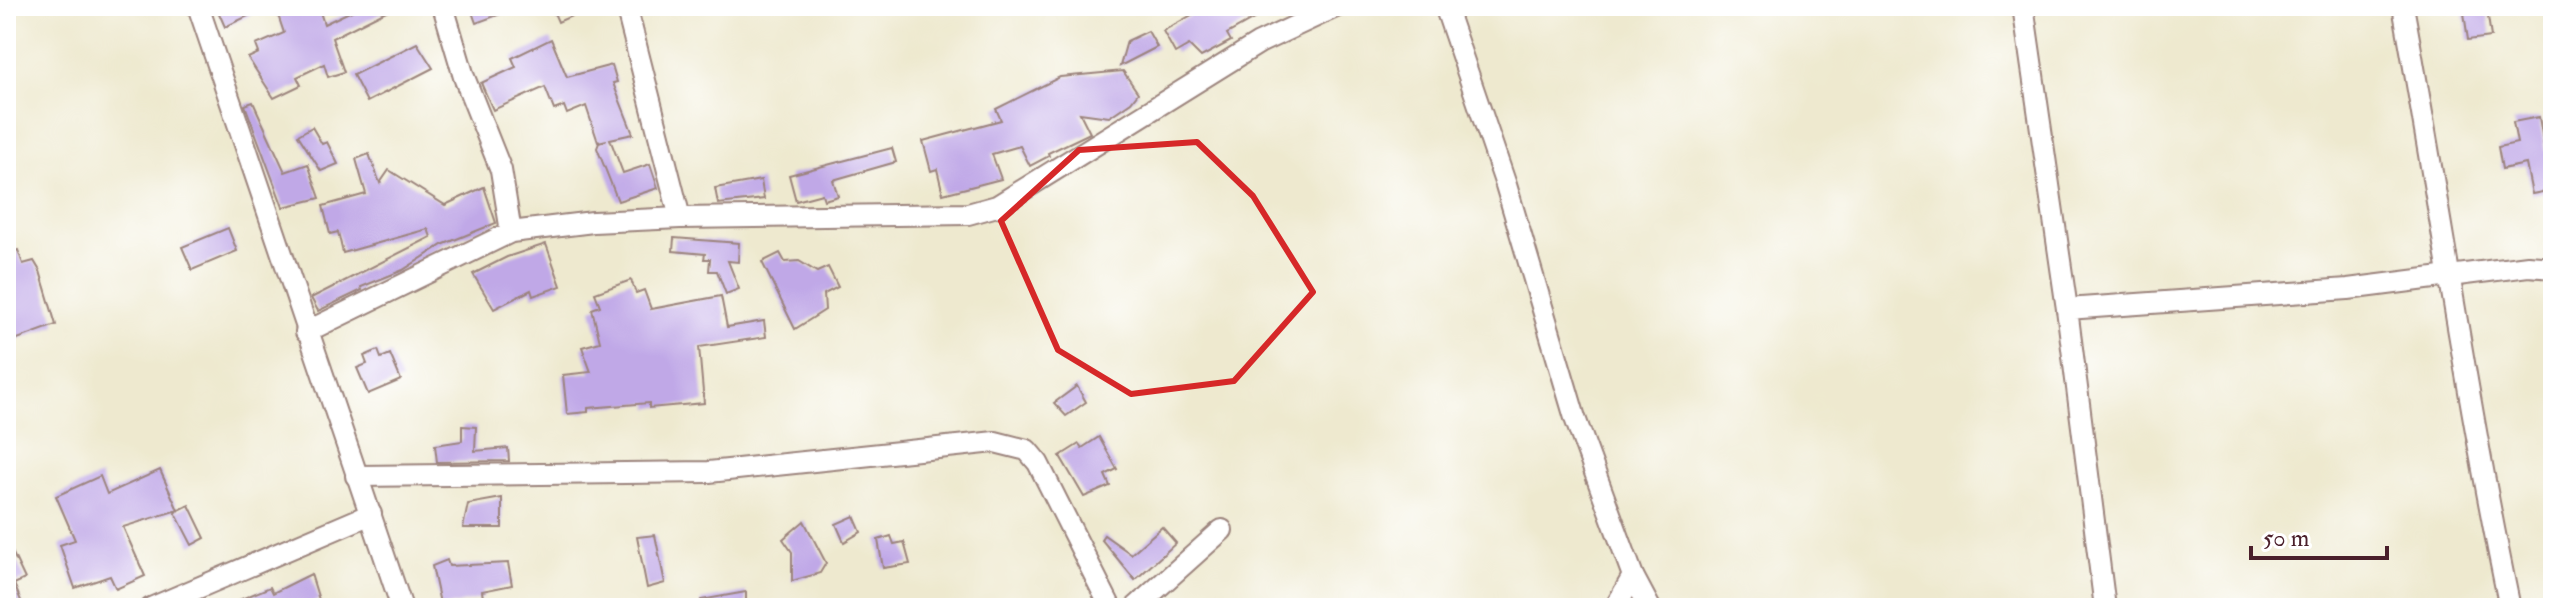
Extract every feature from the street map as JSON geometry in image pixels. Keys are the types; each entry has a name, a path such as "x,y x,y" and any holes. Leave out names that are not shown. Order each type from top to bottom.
{"street":[{"path":"198,6 402,608"},
{"path":"443,6 464,77 501,170 511,232"},
{"path":"626,6 680,218"},
{"path":"306,332 511,232 593,222 680,218 968,214 997,206 1259,43 1338,6"},
{"path":"1445,6 1506,185 1575,418 1633,576 1650,608"},
{"path":"2023,6 2067,309 2105,608"},
{"path":"2403,6 2451,274 2466,384 2510,608"},
{"path":"2067,309 2348,289 2451,274 2553,268"},
{"path":"356,476 709,472 965,444 1016,444 1027,450 1038,463 1111,608"},
{"path":"151,608 180,602 371,514"},
{"path":"1135,608 1222,530"},
{"path":"1615,608 1633,576"}],"highlighted area":[{"path":"1197,142 1253,196 1313,292 1234,381 1131,394 1058,350 1001,221 1079,150"}],"building":[{"path":"229,6 269,6 225,27 218,11"},
{"path":"318,6 324,24 362,6 396,6 332,38 344,72 328,77 324,64 297,77 301,85 274,98 248,58 259,53 256,45 284,33 276,9"},
{"path":"470,6 516,6 517,8 476,23"},
{"path":"551,6 594,6 558,22"},
{"path":"1208,6 1277,6 1227,34 1231,41 1201,57 1189,45 1175,53 1163,31"},
{"path":"2487,10 2491,37 2468,40 2464,13"},
{"path":"1148,31 1157,47 1120,66 1127,41"},
{"path":"551,39 567,77 612,65 617,82 613,83 633,134 610,139 623,173 650,164 658,188 618,201 597,148 599,143 607,140 598,142 586,106 567,114 564,106 554,110 545,87 493,110 481,83 516,67 512,58"},
{"path":"417,43 433,68 367,102 353,75"},
{"path":"1123,71 1138,93 1131,102 1109,117 1080,113 1090,133 1048,153 1049,156 1030,166 1020,146 992,154 1001,179 943,194 937,169 931,171 923,141 1001,120 996,109 1060,77"},
{"path":"253,102 285,172 308,164 320,198 283,207 245,105"},
{"path":"2539,117 2545,151 2553,149 2553,190 2532,194 2526,164 2502,169 2498,147 2517,143 2513,122"},
{"path":"312,127 322,144 327,142 338,164 321,171 298,135"},
{"path":"892,148 896,162 833,180 838,196 824,200 822,194 796,201 789,175"},
{"path":"369,154 380,183 389,170 445,205 484,187 496,223 442,245 403,270 361,287 362,290 318,311 311,298 431,237 428,229 343,253 338,232 330,234 323,206 366,194 356,159"},
{"path":"761,180 764,199 718,204 715,188"},
{"path":"228,228 237,251 192,270 182,247"},
{"path":"674,238 739,243 738,262 728,261 739,289 726,294 717,271 709,271 710,259 704,259 705,254 673,251"},
{"path":"546,244 561,286 533,296 531,290 494,309 473,274 507,257"},
{"path":"18,250 23,264 34,261 40,271 56,325 12,341 6,323 6,254"},
{"path":"780,253 785,262 799,261 817,272 828,267 838,287 824,294 825,310 795,329 762,262"},
{"path":"631,280 636,293 644,290 651,309 721,296 727,327 764,321 766,337 699,347 704,403 649,408 649,403 588,408 588,412 567,414 563,375 591,372 582,347 600,342 592,309 600,306 595,293"},
{"path":"378,350 381,358 390,354 401,380 368,394 357,368 367,364 364,356"},
{"path":"1077,386 1086,402 1066,416 1054,403"},
{"path":"462,426 476,427 475,451 508,448 509,461 437,462 435,445 462,441"},
{"path":"1099,437 1117,469 1105,475 1110,486 1084,497 1060,456 1079,444 1082,448"},
{"path":"160,470 178,510 123,527 145,576 116,589 110,576 75,588 60,545 75,540 56,496 100,476 107,494"},
{"path":"502,498 502,528 463,528 468,504"},
{"path":"189,505 205,538 192,545 175,512"},
{"path":"854,516 861,532 844,542 836,524"},
{"path":"804,521 826,563 820,573 792,581 792,552 783,539"},
{"path":"1162,527 1176,543 1135,580 1101,539 1104,535 1131,554"},
{"path":"655,535 665,583 647,588 637,537"},
{"path":"891,536 894,544 904,542 910,564 883,568 878,540"},
{"path":"6,539 25,579 14,584 24,608 6,608"},
{"path":"447,560 449,566 508,563 512,585 482,591 483,598 441,608 432,566"},
{"path":"311,574 319,600 305,605 306,608 220,608 270,587 273,593"},
{"path":"746,592 746,608 702,608 701,600"}]}
